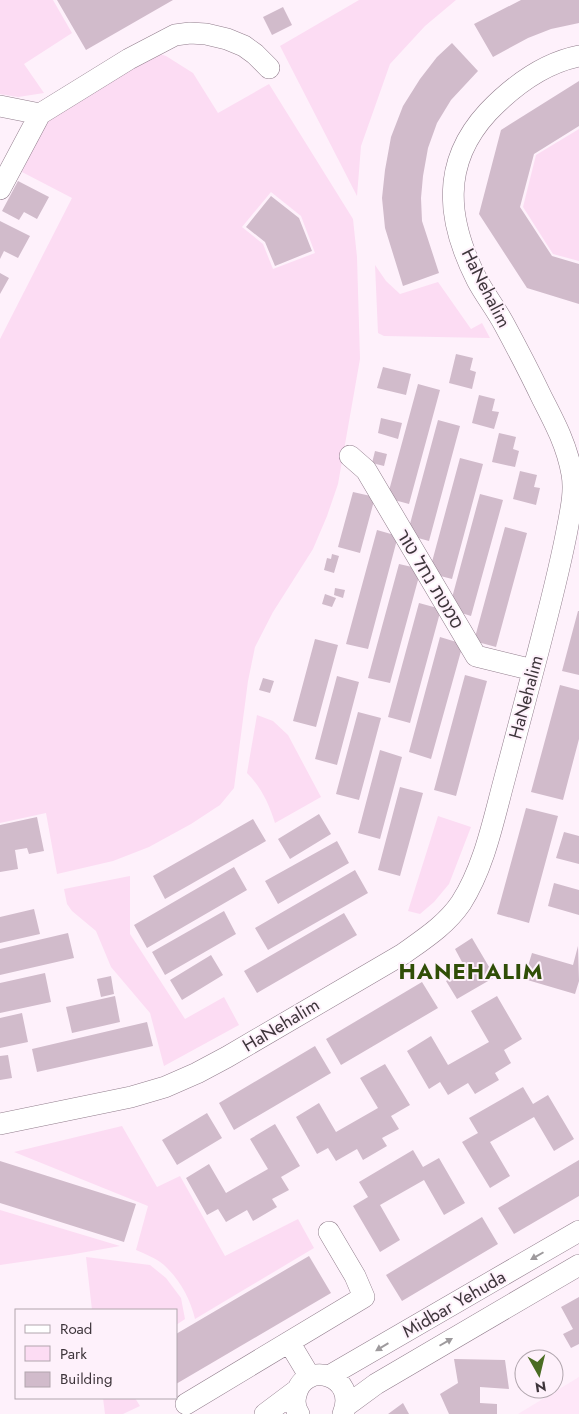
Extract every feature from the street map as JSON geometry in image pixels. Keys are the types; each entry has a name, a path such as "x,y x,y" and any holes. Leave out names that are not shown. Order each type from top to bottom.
{"street":[{"path":"0,189 40,114 129,59 174,35 206,34 226,39 255,54 269,68"},
{"name":"HaNehalim","path":"0,1124 131,1097 165,1087 197,1073 403,954 428,937 445,922 461,902 486,847 533,670 566,538 572,502 573,478 564,442 503,322 477,279 461,240 452,193 455,170 464,145 479,122 497,103 519,84 544,69 579,56"},
{"path":"0,106 40,114"},
{"name":"סמטת נחל טור","path":"350,456 366,470 476,656 533,670"},
{"name":"Midbar Yehuda","path":"265,1414 312,1381 579,1231"},
{"path":"186,1404 364,1297 355,1276 329,1232"},
{"name":"Midbar Yehuda","path":"345,1410 376,1384 579,1265"},
{"path":"289,1342 312,1381"},
{"path":"299,1414 296,1410 295,1400 312,1381 337,1380 343,1387 347,1397 345,1410"}],"shaded area":[{"path":"579,1377 579,1414 518,1414 543,1399 564,1399 564,1386"}],"green space":[{"path":"0,0 53,0 72,33 24,64 44,93 18,97 0,94"},
{"path":"359,0 456,0 425,26 390,64 361,146 357,196 280,46"},
{"path":"157,53 166,56 193,73 218,113 269,84 353,219 357,257 360,359 338,484 327,516 313,549 273,612 255,647 248,681 234,788 220,805 191,824 149,847 113,861 57,874 46,813 0,823 0,339 72,198 22,172 43,128 57,111","holes":["271,192 301,216 315,253 273,269 263,244 242,227"]},
{"path":"579,129 579,261 553,254 523,207 536,155"},
{"path":"375,265 386,281 400,294 438,282 471,329 482,323 490,338 384,336 378,333"},
{"path":"257,715 273,721 288,735 321,797 275,823 264,796 247,773"},
{"path":"438,816 471,827 449,884 434,902 420,914 408,911"},
{"path":"130,876 130,934 185,1019 224,997 239,1025 164,1066 150,1013 111,967 96,931 72,911 67,904 64,889"},
{"path":"122,1126 157,1187 180,1176 225,1256 298,1219 314,1248 195,1319 184,1290 170,1271 158,1260 136,1250 148,1206 14,1152"},
{"path":"0,1210 120,1246 0,1265"},
{"path":"86,1257 150,1265 166,1278 181,1298 185,1319 178,1324 178,1309 92,1309"},
{"path":"103,1399 136,1399 140,1406 123,1414 105,1414"}],"building":[{"path":"57,0 173,0 86,50"},
{"path":"521,0 579,0 579,23 551,29 528,38 493,57 474,24"},
{"path":"283,7 292,25 272,35 263,17"},
{"path":"452,43 478,71 451,100 437,123 428,148 421,198 422,221 439,273 403,286 385,228 382,198 391,137 403,106 420,79 437,57"},
{"path":"579,81 579,126 534,154 520,207 552,256 579,264 579,304 527,288 479,214 501,130"},
{"path":"18,181 49,197 37,219 24,212 19,220 2,211"},
{"path":"271,196 299,218 312,251 275,266 265,242 246,227"},
{"path":"0,221 30,236 18,258 4,251 0,259"},
{"path":"0,273 9,278 0,294"},
{"path":"456,354 473,358 470,370 476,372 472,389 449,383"},
{"path":"383,367 411,374 406,395 377,388"},
{"path":"418,384 440,390 409,504 387,498"},
{"path":"479,395 495,399 492,411 499,412 494,429 472,423"},
{"path":"381,418 402,423 398,439 378,433"},
{"path":"438,420 460,426 429,541 407,535"},
{"path":"499,433 516,437 513,449 519,451 515,467 492,462"},
{"path":"375,451 387,454 384,466 372,463"},
{"path":"460,458 483,464 452,579 429,573"},
{"path":"520,471 537,475 534,487 540,488 536,505 513,499"},
{"path":"353,492 375,497 360,553 338,547"},
{"path":"480,494 503,500 471,616 449,609"},
{"path":"505,527 527,533 496,647 474,641"},
{"path":"377,530 398,536 368,649 346,644"},
{"path":"332,554 339,556 334,573 324,570 327,558 331,559"},
{"path":"399,564 421,569 390,683 368,678"},
{"path":"335,588 345,590 343,598 334,595"},
{"path":"325,594 336,598 332,607 322,604"},
{"path":"419,603 441,609 410,723 388,717"},
{"path":"579,611 579,675 562,671"},
{"path":"440,637 463,644 431,759 409,752"},
{"path":"315,639 338,645 316,727 293,721"},
{"path":"465,675 487,681 456,796 434,790"},
{"path":"337,676 359,682 337,765 315,759"},
{"path":"263,678 274,681 270,693 259,690"},
{"path":"560,685 579,690 579,739 563,800 531,792"},
{"path":"358,712 381,718 359,800 336,794"},
{"path":"380,750 402,757 380,839 358,833"},
{"path":"400,787 423,793 400,876 378,870"},
{"path":"526,808 558,816 529,923 497,914"},
{"path":"319,814 331,834 290,859 278,839"},
{"path":"37,817 44,851 29,854 27,848 15,850 18,869 0,872 0,825"},
{"path":"253,819 266,841 165,899 153,876"},
{"path":"564,832 579,836 579,864 556,858"},
{"path":"337,841 349,863 278,904 265,881"},
{"path":"234,867 247,890 147,948 134,925"},
{"path":"355,870 368,893 268,950 255,928"},
{"path":"554,883 579,890 579,915 548,906"},
{"path":"34,909 40,934 0,943 0,917"},
{"path":"224,911 236,934 165,975 152,952"},
{"path":"344,913 357,935 257,993 244,971"},
{"path":"68,933 74,958 0,975 0,949"},
{"path":"472,938 495,977 457,999 446,981 454,976 450,969 462,962 455,949"},
{"path":"578,946 579,981 575,994 524,979 532,953 573,965"},
{"path":"211,955 223,975 182,1000 170,980"},
{"path":"45,973 51,1002 0,1013 0,983"},
{"path":"111,976 114,994 101,997 97,979"},
{"path":"422,982 438,1008 341,1065 326,1039"},
{"path":"115,996 120,1022 72,1033 66,1007"},
{"path":"497,996 522,1039 504,1050 511,1063 495,1073 499,1080 475,1094 468,1083 448,1095 440,1082 429,1089 407,1051 431,1036 448,1065 489,1042 471,1011"},
{"path":"22,1013 28,1042 0,1048 0,1018"},
{"path":"147,1022 153,1046 37,1072 32,1049"},
{"path":"315,1046 331,1073 234,1130 219,1103"},
{"path":"8,1055 12,1078 0,1080 0,1056"},
{"path":"385,1064 410,1105 391,1116 399,1129 382,1138 387,1146 363,1160 357,1149 336,1161 328,1148 317,1154 296,1117 319,1103 336,1132 378,1108 360,1078"},
{"path":"523,1087 533,1104 548,1095 574,1139 554,1151 534,1117 490,1142 510,1176 490,1188 462,1142 478,1133 469,1118"},
{"path":"207,1113 222,1138 177,1165 162,1140"},
{"path":"275,1124 300,1166 281,1177 289,1190 272,1199 277,1207 253,1221 247,1210 226,1222 218,1209 207,1215 186,1178 209,1164 226,1193 268,1169 250,1139"},
{"path":"413,1150 423,1167 439,1158 465,1203 444,1215 424,1180 380,1205 400,1240 380,1252 353,1206 368,1197 359,1182"},
{"path":"579,1160 579,1196 514,1234 498,1208"},
{"path":"0,1161 136,1204 124,1242 0,1203"},
{"path":"482,1217 498,1244 402,1301 386,1275"},
{"path":"309,1256 331,1293 178,1383 178,1333"},
{"path":"579,1297 579,1344 571,1348 563,1334 573,1329 561,1307"},
{"path":"454,1359 505,1360 509,1389 480,1387 480,1403 497,1404 497,1414 449,1414 440,1394 458,1383"},
{"path":"403,1403 409,1414 388,1414"}],"district":[{"name":"HANEHALIM","path":"471,971"}]}
